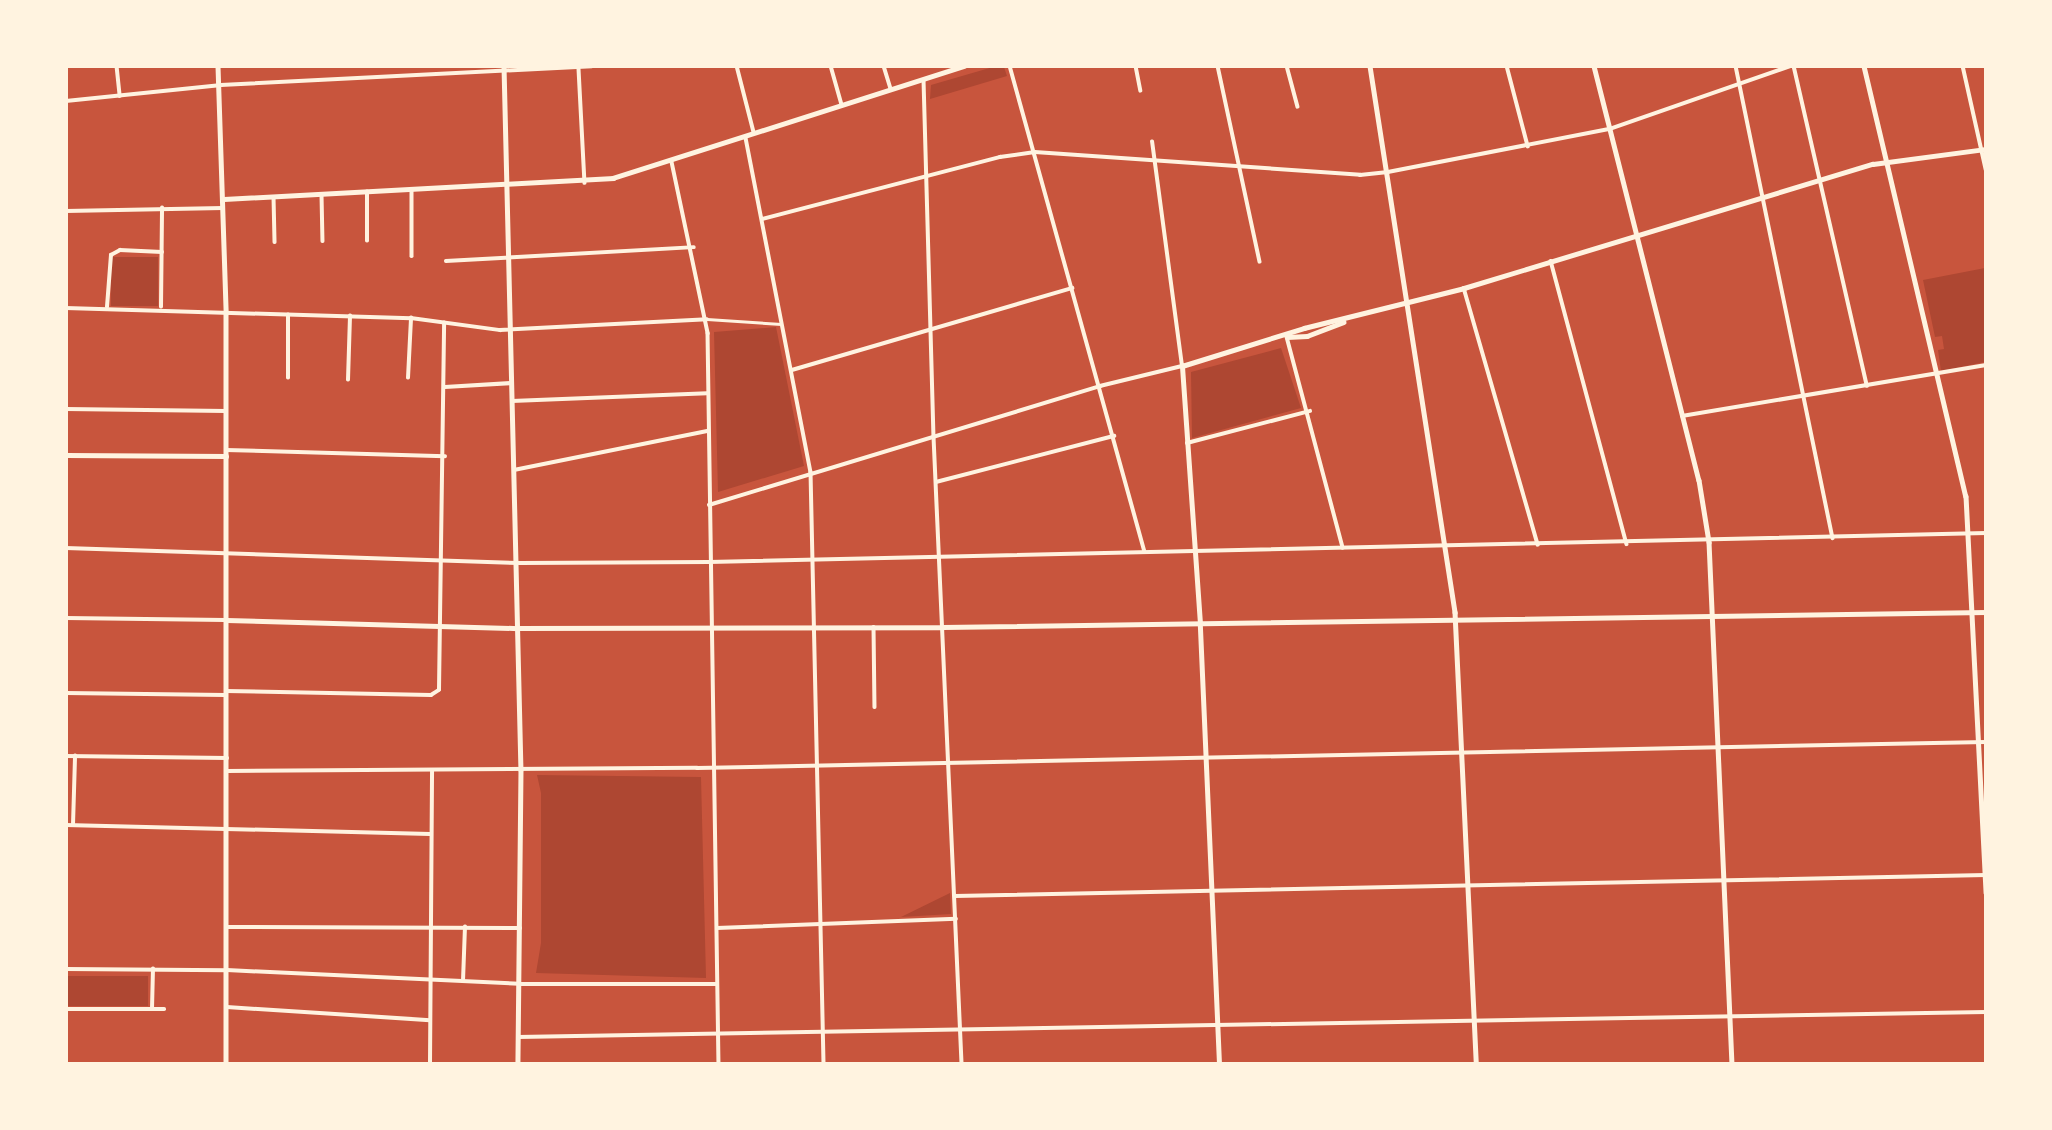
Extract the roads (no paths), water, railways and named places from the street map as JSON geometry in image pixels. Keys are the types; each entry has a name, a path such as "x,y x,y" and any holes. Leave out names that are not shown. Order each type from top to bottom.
{"street":[{"path":"117,66 120,96"},
{"path":"218,66 221,85 226,313 226,1063"},
{"path":"66,101 221,85 504,69 579,69 592,66"},
{"path":"737,66 754,135"},
{"path":"831,66 842,106"},
{"path":"884,66 891,91"},
{"path":"223,199 585,183 672,162 964,66"},
{"path":"1010,66 1145,552"},
{"path":"1136,66 1142,91"},
{"path":"1218,66 1260,262"},
{"path":"1287,66 1298,107"},
{"path":"1370,66 1448,546 1456,620 1476,1063"},
{"path":"1507,66 1528,146"},
{"path":"1594,66 1682,416 1709,542 1732,1063"},
{"path":"1737,66 1833,538"},
{"path":"762,219 925,176 1035,152 1154,158 1360,175 1388,172 1610,129 1793,66 1867,386"},
{"path":"1864,66 1966,496 1986,892"},
{"path":"1963,66 1984,149 1986,169"},
{"path":"504,69 522,770 518,1063"},
{"path":"579,69 585,183"},
{"path":"924,80 934,437 962,1063"},
{"path":"746,138 811,472 824,1063"},
{"path":"1152,142 1181,366 1195,551 1219,1063"},
{"path":"709,505 1100,386 1287,337 1307,336 1350,319 1465,288 1819,180 1886,162 1984,149"},
{"path":"672,162 694,247 708,319 709,562 719,1063"},
{"path":"412,189 412,256"},
{"path":"366,241 367,192"},
{"path":"322,195 323,241"},
{"path":"274,197 275,242"},
{"path":"161,307 162,208"},
{"path":"66,211 223,208"},
{"path":"446,261 509,260 694,247"},
{"path":"107,307 111,255 120,250 162,252"},
{"path":"1551,261 1628,544"},
{"path":"791,371 1072,288"},
{"path":"1465,288 1538,545"},
{"path":"66,308 161,307 226,313 411,318 510,329 708,319 782,324"},
{"path":"288,315 288,378"},
{"path":"348,380 350,316"},
{"path":"408,378 411,318"},
{"path":"66,693 437,693 445,456 444,323"},
{"path":"1287,337 1310,411 1343,548"},
{"path":"1682,416 1936,376 1986,365"},
{"path":"445,387 512,383"},
{"path":"512,401 707,393"},
{"path":"66,409 226,411"},
{"path":"1187,443 1310,411"},
{"path":"514,470 708,430"},
{"path":"936,482 1114,436"},
{"path":"226,450 445,456"},
{"path":"66,455 226,456"},
{"path":"66,548 516,562 709,562 1628,544 1986,533"},
{"path":"66,618 518,628 943,627 1986,612"},
{"path":"874,627 875,707"},
{"path":"228,771 713,767 1986,742"},
{"path":"66,756 227,758"},
{"path":"73,825 75,756"},
{"path":"430,1063 432,771"},
{"path":"66,825 430,834"},
{"path":"955,896 1985,875"},
{"path":"716,928 956,919"},
{"path":"228,927 520,928"},
{"path":"463,982 465,927"},
{"path":"66,969 227,970 519,984 717,984"},
{"path":"152,1009 153,970"},
{"path":"227,1007 430,1020"},
{"path":"66,1009 164,1009"},
{"path":"518,1037 1986,1012"}]}
